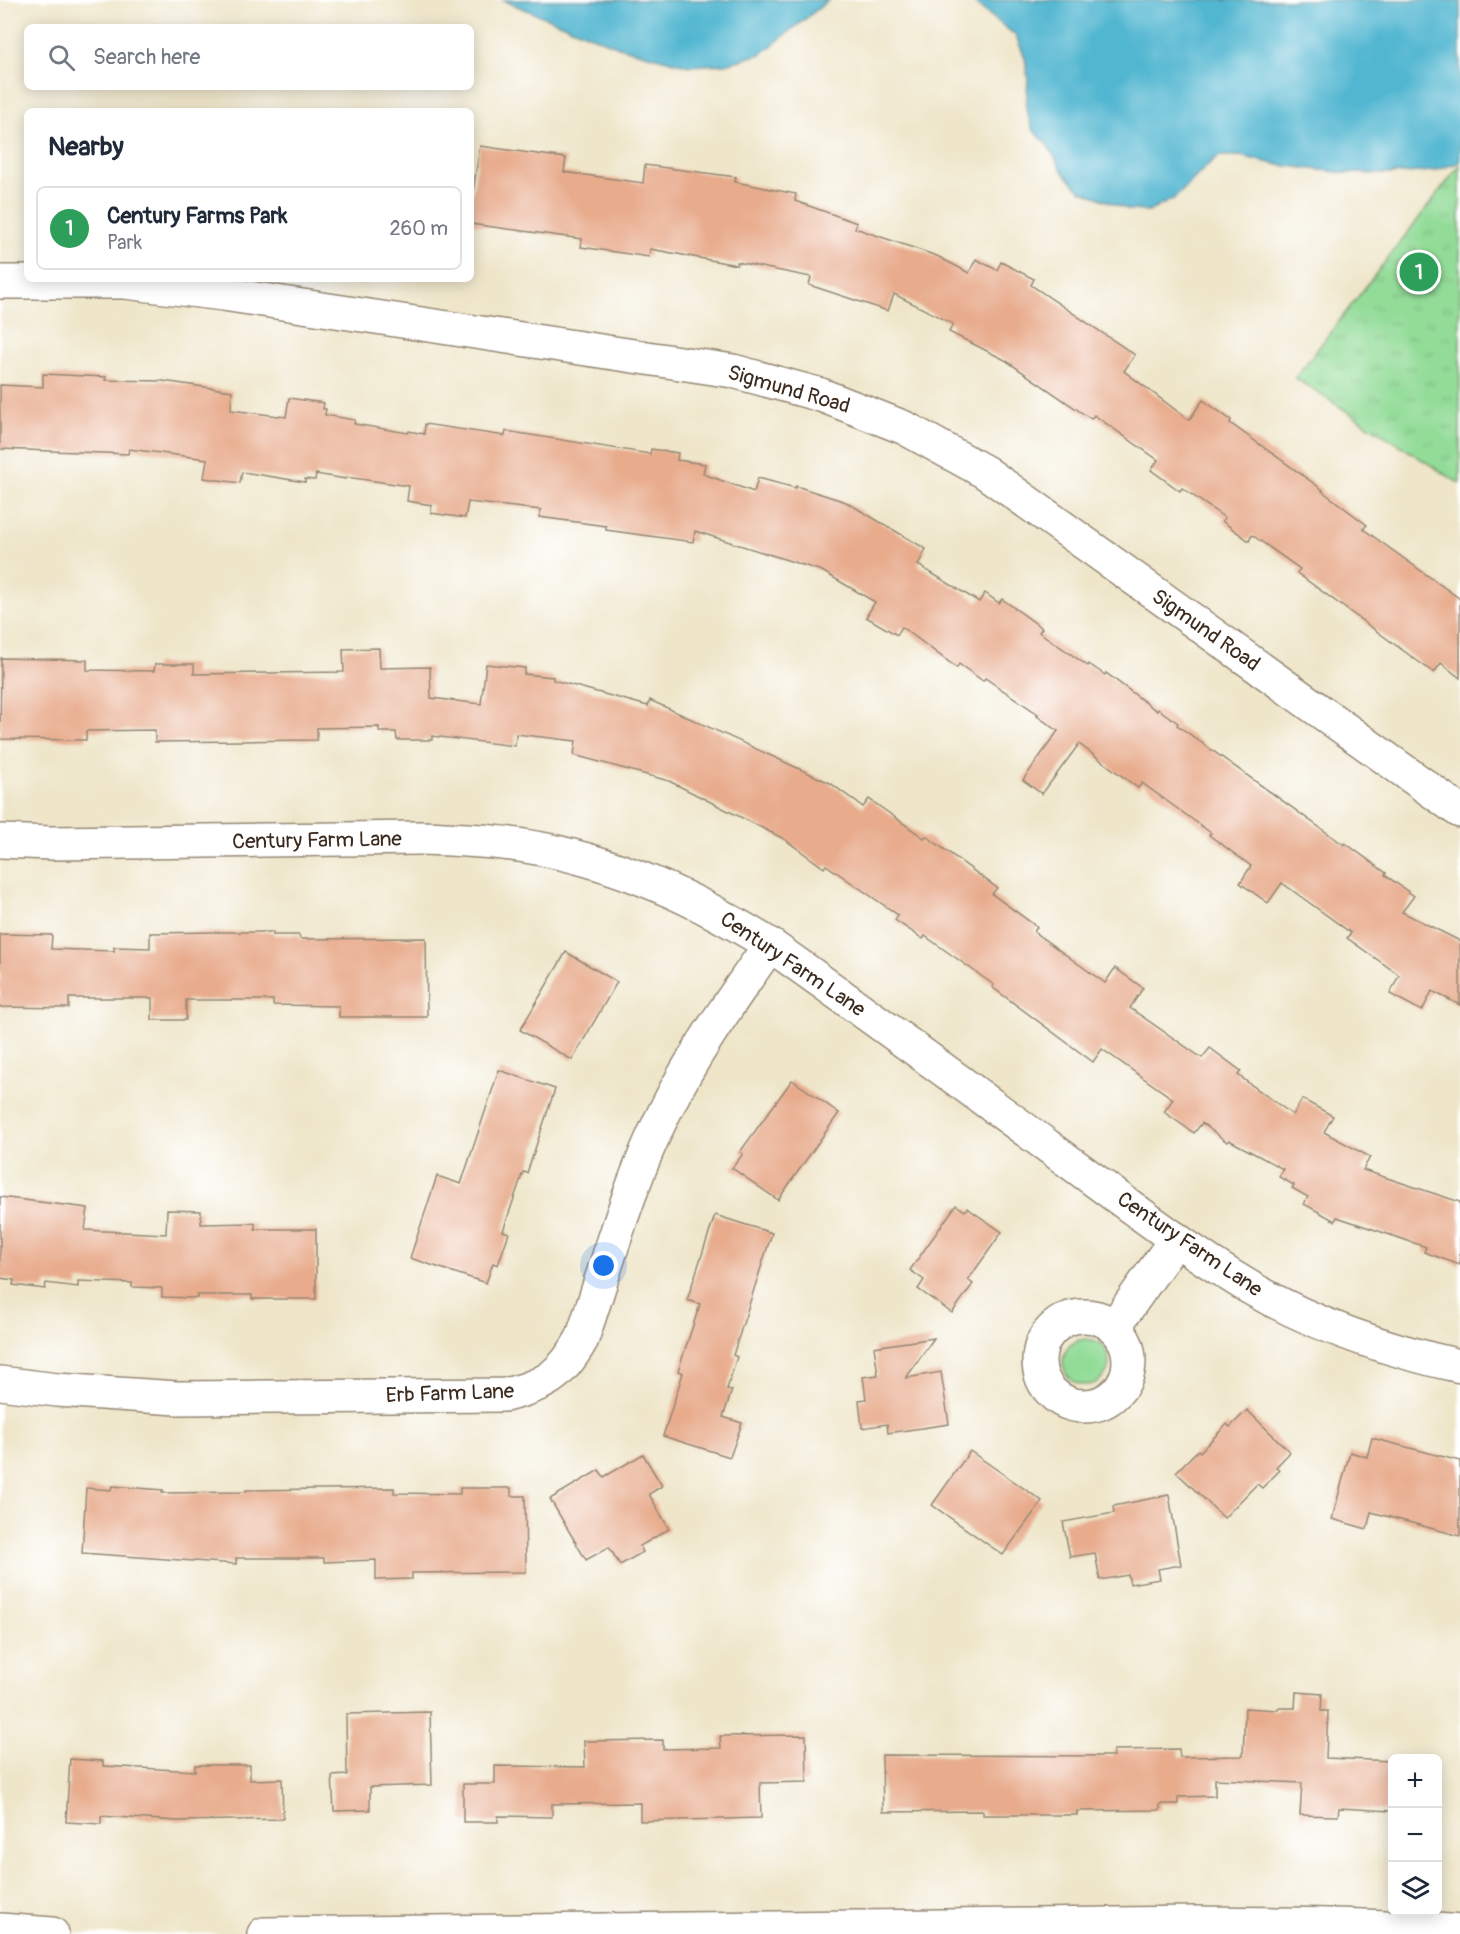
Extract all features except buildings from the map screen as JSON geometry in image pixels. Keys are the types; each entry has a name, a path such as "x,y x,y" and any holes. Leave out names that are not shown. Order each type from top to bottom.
{"street":[{"name":"Sigmund Road","path":"0,282 24,281"},
{"name":"Sigmund Road","path":"125,282 223,294 734,371 821,394 905,428 986,472 1460,811"},
{"name":"Century Farm Lane","path":"0,841 52,843 466,839 512,844 581,858 647,880 721,915 770,945 1176,1239 1250,1287 1297,1311 1370,1342 1460,1366"},
{"name":"Erb Farm Lane","path":"0,1383 57,1390 177,1398 505,1395 533,1388 557,1373 572,1358 582,1339 637,1175 665,1110 697,1053 770,945"},
{"path":"1114,1328 1176,1239"},
{"path":"264,1934 1154,1929 1289,1924 1420,1928 1460,1932"},
{"path":"0,1929 52,1934"}],"green space":[{"path":"1460,165 1460,484 1295,378"},
{"path":"1091,1339 1103,1345 1108,1353 1108,1371 1103,1379 1095,1384 1081,1385 1073,1382 1066,1375 1063,1357 1066,1349 1073,1342"}],"water":[{"path":"502,0 829,0 761,54 726,64 689,66 619,47"},
{"path":"971,0 1460,0 1460,162 1434,171 1391,174 1346,173 1279,165 1240,156 1220,156 1212,161 1175,198 1150,211 1129,210 1080,190 1063,172 1047,144 1033,130 1026,109 1028,79 1025,58 1016,36"}],"place":[{"name":"Century Farms Park","path":"1419,272"}]}
